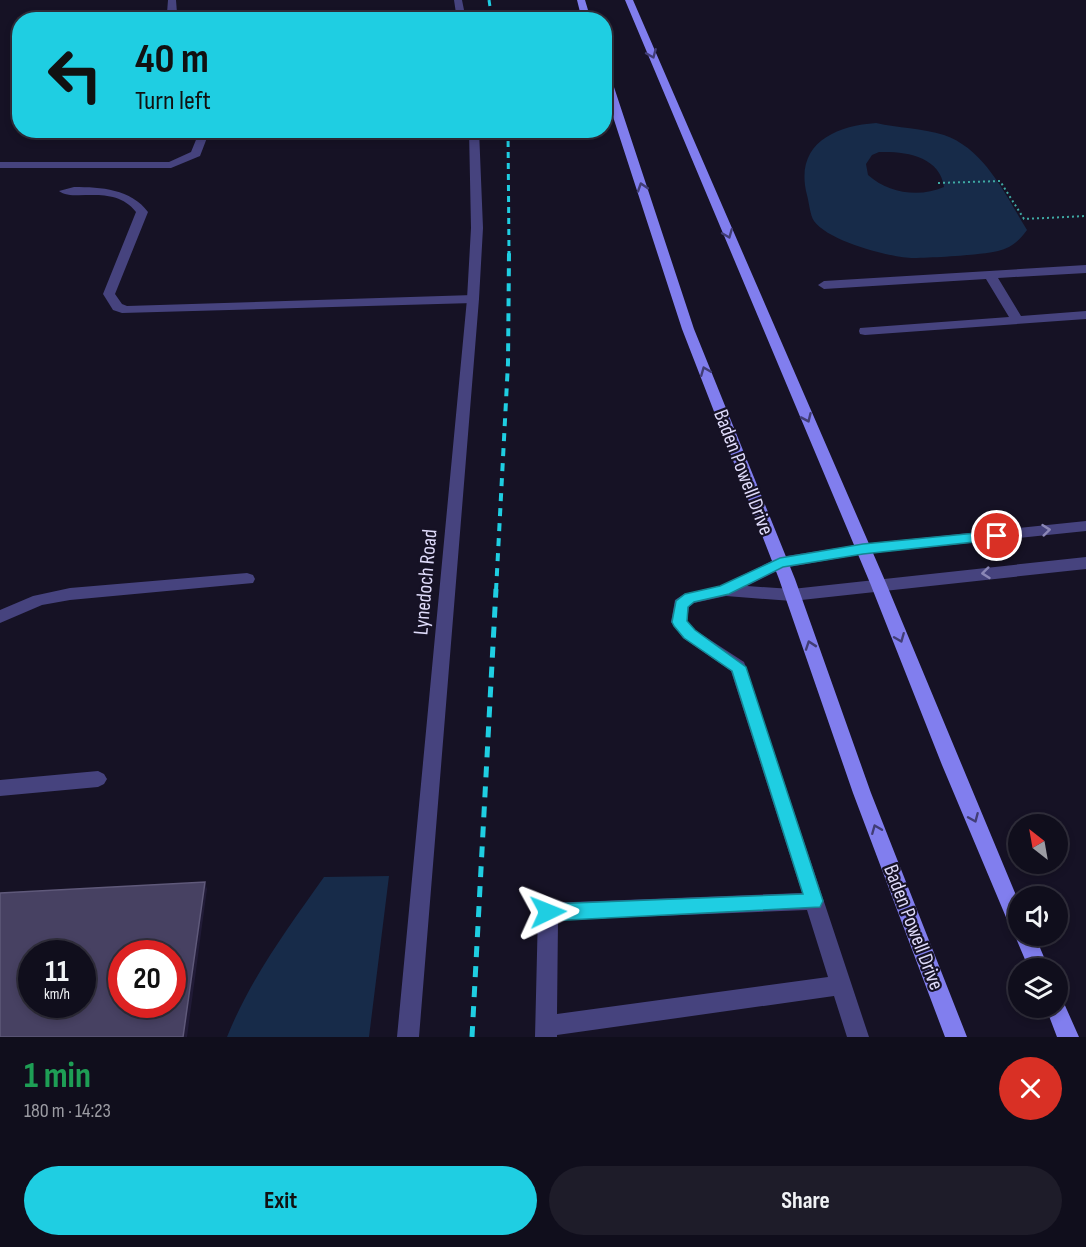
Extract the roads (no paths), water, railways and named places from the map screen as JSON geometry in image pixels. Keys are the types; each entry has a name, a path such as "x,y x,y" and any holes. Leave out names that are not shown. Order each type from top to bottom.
{"main road":[{"path":"629,0 878,584 1008,899"},
{"name":"Baden Powell Drive","path":"612,96 688,329 780,563 862,793 956,1037"},
{"path":"1060,1018 1068,1037"}],"street":[{"path":"0,165 171,165 196,154 202,138"},
{"name":"Lynedoch Road","path":"408,1037 473,299 477,228 474,138"},
{"path":"65,191 90,190 118,197 139,206 142,212 109,294 117,307 126,310 473,299"},
{"path":"824,285 1086,270"},
{"path":"990,275 1017,320"},
{"path":"865,331 1086,315"},
{"path":"858,1037 738,667 689,634 679,622 681,604 690,598 723,591 780,563 863,549 1086,526"},
{"path":"723,591 792,595 1086,563"},
{"path":"0,617 39,600 70,594 247,579"},
{"path":"0,788 98,779"},
{"path":"814,901 548,912 546,1031 841,986"}],"water":[{"path":"876,123 927,131 944,135 958,142 983,162 1027,230 1015,243 998,251 919,258 874,251 832,235 814,221 804,178 806,163 820,141 845,128","holes":["879,152 920,157 936,168 944,187 914,193 885,186 868,175 866,164 872,155"]},
{"path":"389,876 369,1037 227,1037 258,974 324,877"}],"railway":[{"path":"489,0 491,12"},
{"path":"508,138 509,253"},
{"path":"496,591 508,363 509,253"},
{"path":"472,1037 496,589"}]}
